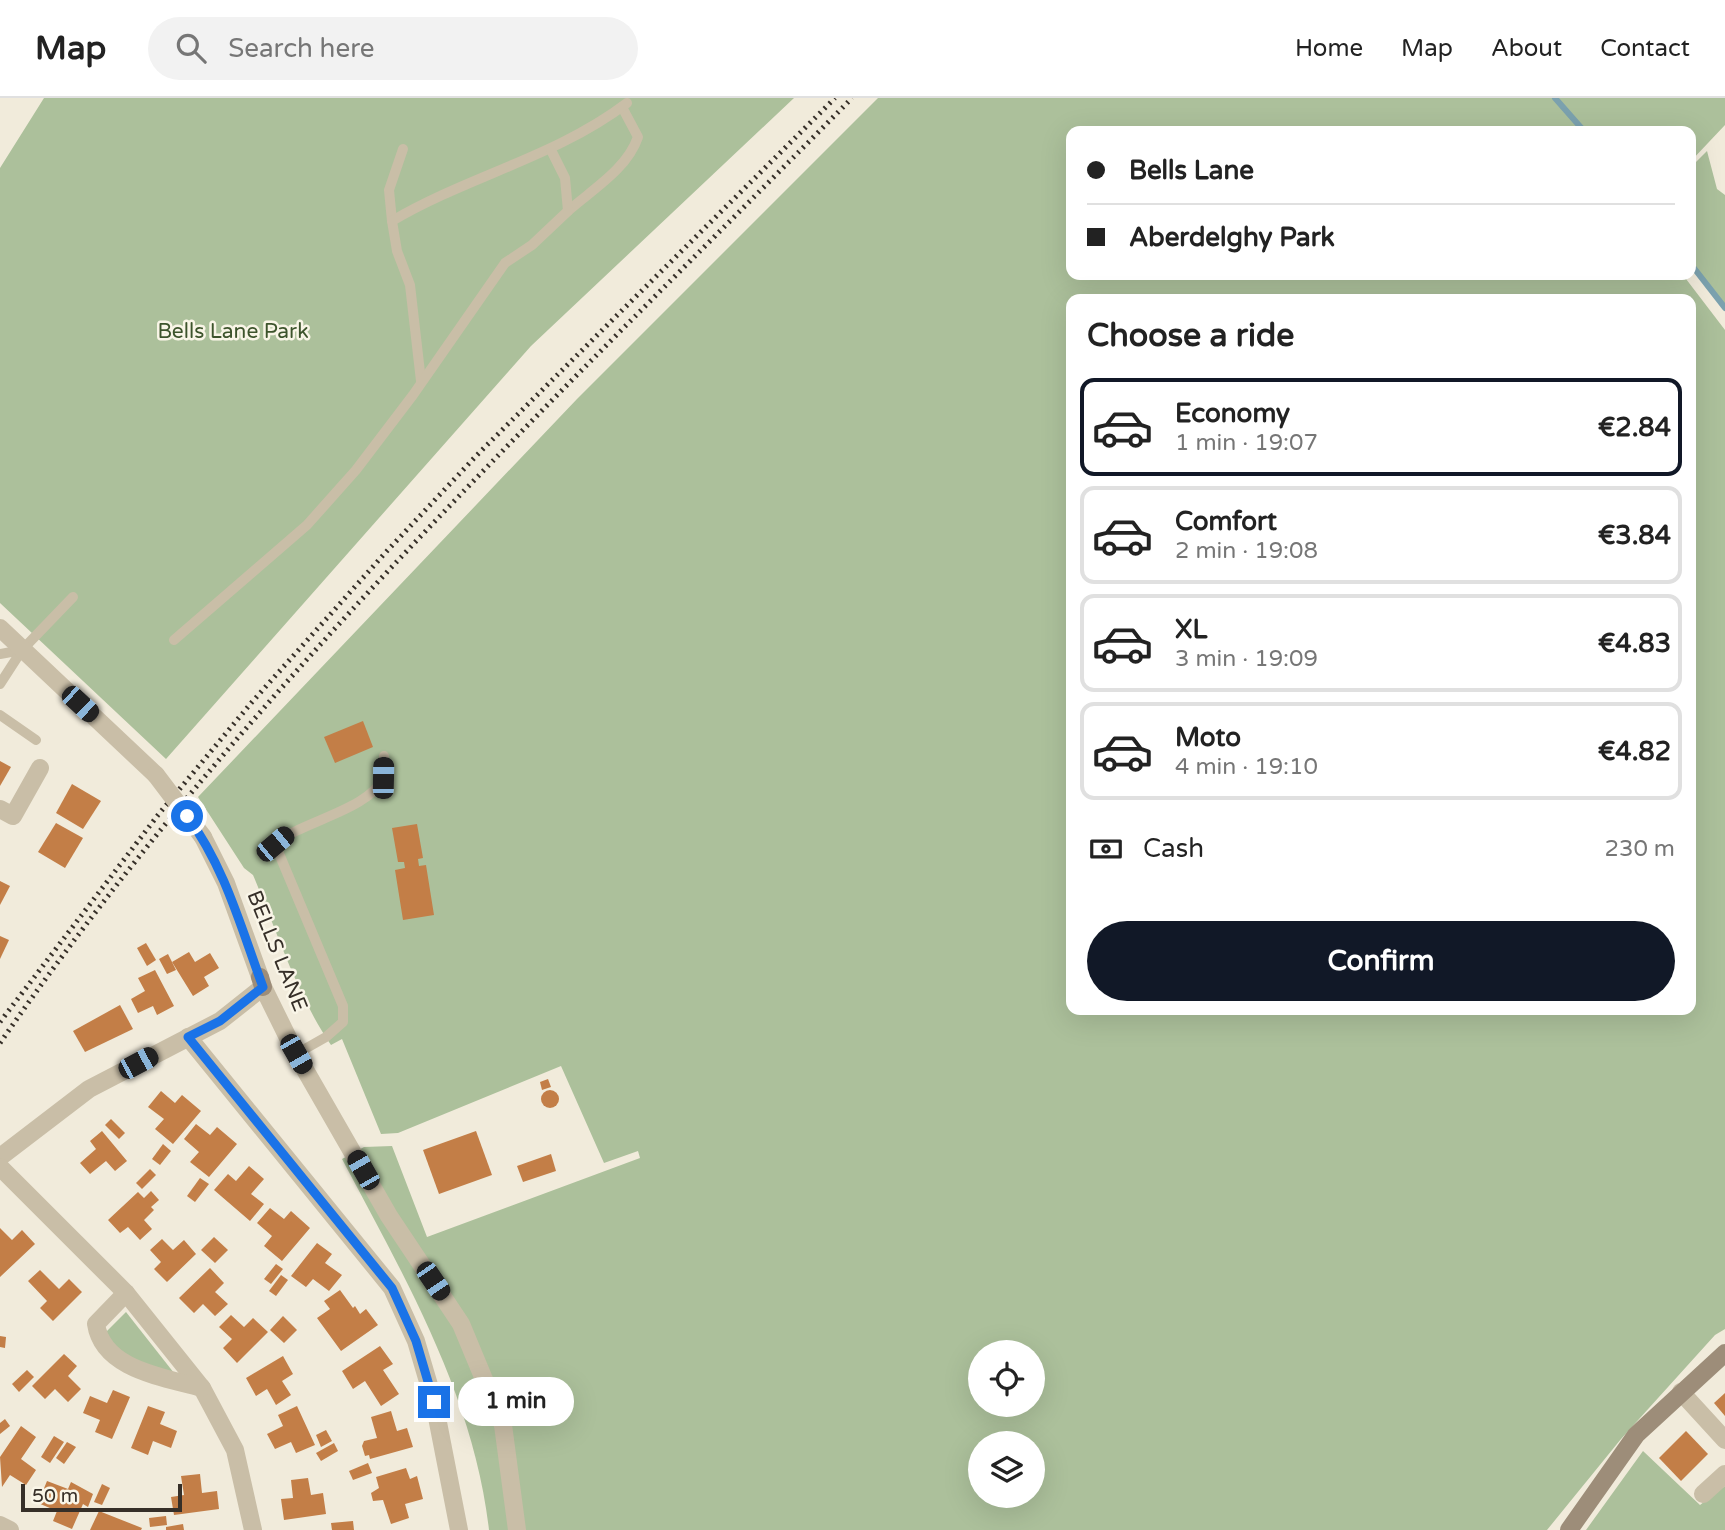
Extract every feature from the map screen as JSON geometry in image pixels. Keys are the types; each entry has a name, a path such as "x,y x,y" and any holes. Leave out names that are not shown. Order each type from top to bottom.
{"main road":[{"path":"1570,1530 1636,1435 1720,1356"}],"street":[{"name":"BELLS LANE","path":"0,628 156,775 202,837 226,883 261,982 296,1054 389,1216 461,1324 503,1425 517,1530"},
{"path":"0,809 13,816 40,768"},
{"path":"0,1157 89,1089 220,1021 261,982"},
{"path":"188,1037 392,1288 416,1341 434,1402 459,1530"},
{"path":"0,1167 126,1293 202,1388 235,1450 253,1530"},
{"path":"126,1293 96,1324 103,1348 132,1368 202,1388"},
{"path":"1681,1392 1725,1440"},
{"path":"1703,1493 1725,1474"},
{"path":"0,1525 10,1530"}],"lane":[{"path":"174,640 307,525 356,470 505,263 531,245 615,171 633,151 638,137 625,105 599,125 551,150 392,221"},
{"path":"403,149 389,190 397,251 410,285 421,381"},
{"path":"551,150 565,178 568,211"},
{"path":"0,684 23,650 73,597"},
{"path":"0,654 23,650"},
{"path":"0,715 36,740"},
{"path":"296,1054 344,1022 343,1006 275,844 288,833 365,799 383,778 384,756"}],"green space":[{"name":"Bells Lane Park","path":"44,98 794,98 531,346 166,759 0,603 0,168"},
{"path":"878,98 1725,98 1725,125 1696,156 1696,126 1066,126 1066,280 1687,280 1725,330 1725,1329 1715,1335 1621,1439 1547,1530 489,1530 481,1480 452,1385 412,1292 342,1159 364,1147 392,1146 427,1237 640,1158 638,1151 604,1163 561,1066 398,1133 381,1134 342,1039 331,1045 307,1005 253,875 244,868 198,797 577,399"},
{"path":"1707,151 1717,189 1725,195 1725,307 1696,269 1696,162"},
{"path":"126,1312 174,1373 135,1362 107,1344 106,1332"},
{"path":"1643,1451 1700,1505 1725,1486 1725,1530 1586,1530"}],"building":[{"path":"363,721 373,747 335,763 324,737"},
{"path":"0,761 11,767 0,786"},
{"path":"72,784 101,801 83,829 56,813"},
{"path":"56,823 83,838 65,868 38,852"},
{"path":"417,824 423,858 418,859 419,866 426,865 434,915 403,920 395,870 405,868 404,862 398,862 392,828"},
{"path":"0,881 10,886 0,905"},
{"path":"0,936 9,940 0,959"},
{"path":"146,943 156,960 147,966 137,948"},
{"path":"189,952 195,962 210,953 219,968 204,977 209,986 193,996 172,962"},
{"path":"168,954 176,970 167,974 159,959"},
{"path":"155,970 174,1006 157,1015 153,1006 138,1013 131,999 145,991 138,978"},
{"path":"120,1005 133,1029 85,1052 73,1031"},
{"path":"548,1079 551,1087 542,1090 540,1082"},
{"path":"546,1090 554,1090 559,1099 557,1106 546,1108 541,1103 541,1095"},
{"path":"161,1091 175,1103 182,1095 201,1111 173,1144 155,1129 164,1119 148,1107"},
{"path":"111,1119 125,1133 119,1139 105,1125"},
{"path":"196,1124 210,1135 217,1127 237,1144 209,1177 190,1162 199,1152 184,1139"},
{"path":"102,1131 127,1161 115,1171 106,1161 90,1174 80,1163 96,1149 90,1141"},
{"path":"476,1131 492,1175 439,1194 423,1150"},
{"path":"163,1144 171,1151 160,1165 152,1159"},
{"path":"551,1154 556,1171 523,1182 517,1166"},
{"path":"249,1166 264,1179 251,1194 264,1204 250,1221 214,1190 228,1174 236,1181"},
{"path":"150,1169 156,1175 142,1189 136,1183"},
{"path":"200,1178 209,1184 195,1202 187,1196"},
{"path":"151,1191 159,1200 151,1207 154,1210 144,1220 152,1229 140,1240 128,1227 120,1233 108,1220 138,1192 144,1198"},
{"path":"270,1208 284,1219 291,1211 310,1228 282,1261 264,1246 272,1236 257,1223"},
{"path":"0,1228 12,1240 22,1230 35,1244 0,1277"},
{"path":"214,1237 228,1250 215,1263 201,1250"},
{"path":"162,1239 173,1250 184,1240 196,1254 167,1282 154,1269 161,1262 150,1250"},
{"path":"317,1243 332,1254 325,1263 342,1275 329,1291 313,1279 306,1287 291,1276"},
{"path":"276,1264 283,1269 271,1284 264,1279"},
{"path":"210,1268 224,1283 215,1292 228,1304 215,1316 203,1304 194,1313 179,1298"},
{"path":"40,1270 59,1289 69,1279 82,1292 53,1321 40,1308 47,1301 28,1281"},
{"path":"281,1275 288,1280 276,1296 269,1291"},
{"path":"340,1290 353,1308 355,1306 360,1314 366,1309 378,1325 341,1351 317,1318 330,1309 324,1301"},
{"path":"231,1315 244,1327 253,1318 268,1332 237,1363 223,1348 232,1339 219,1327"},
{"path":"283,1316 297,1330 284,1343 270,1330"},
{"path":"0,1336 6,1337 5,1348 0,1347"},
{"path":"380,1346 393,1364 383,1370 399,1394 381,1406 365,1381 353,1389 342,1371"},
{"path":"64,1354 77,1366 68,1376 81,1389 68,1402 55,1389 45,1399 32,1386"},
{"path":"283,1356 293,1374 282,1381 291,1395 276,1405 267,1389 256,1396 246,1378"},
{"path":"27,1370 34,1377 19,1392 12,1384"},
{"path":"113,1390 130,1397 112,1439 95,1432 100,1420 83,1413 90,1396 107,1403"},
{"path":"1725,1393 1725,1416 1714,1403"},
{"path":"148,1406 165,1412 160,1424 177,1431 171,1448 153,1441 148,1455 131,1448"},
{"path":"297,1406 315,1445 296,1453 291,1442 275,1449 267,1434 283,1426 278,1415"},
{"path":"391,1411 397,1431 407,1428 413,1447 370,1459 369,1455 365,1456 362,1446 364,1441 377,1438 371,1417"},
{"path":"5,1419 10,1426 0,1434 0,1423"},
{"path":"21,1426 36,1437 21,1459 36,1470 26,1485 10,1475 2,1487 0,1457"},
{"path":"326,1430 332,1441 321,1447 316,1435"},
{"path":"1686,1431 1708,1454 1681,1481 1659,1458"},
{"path":"54,1436 64,1442 50,1463 41,1457"},
{"path":"67,1442 76,1447 64,1464 56,1458"},
{"path":"334,1443 338,1451 321,1461 316,1453"},
{"path":"368,1463 372,1473 353,1480 349,1471"},
{"path":"406,1468 410,1479 417,1476 423,1499 405,1504 409,1518 391,1524 383,1500 373,1501 371,1493 379,1488 376,1477"},
{"path":"200,1474 202,1493 217,1491 219,1509 174,1515 171,1497 184,1495 181,1476"},
{"path":"308,1478 311,1495 323,1493 326,1514 284,1520 281,1499 293,1498 291,1480"},
{"path":"47,1481 68,1489 71,1482 93,1494 88,1507 83,1504 72,1529 53,1521 57,1511 38,1503"},
{"path":"102,1484 110,1488 102,1505 94,1502"},
{"path":"99,1511 142,1528 90,1530"},
{"path":"166,1516 167,1525 150,1527 149,1518"},
{"path":"353,1521 354,1530 332,1530 331,1523"},
{"path":"183,1524 184,1530 166,1530 166,1527"}],"waterway":[{"path":"1555,98 1580,126"},
{"path":"1696,271 1725,308"}],"railway":[{"path":"0,1022 158,815 252,702 386,552 477,455 835,98"},
{"path":"0,1043 94,914 193,790 298,670 405,552 516,437 852,98"}],"route":[{"path":"187,816 202,837 226,883 263,987 220,1021 188,1037 392,1288 416,1341 434,1402"}]}
